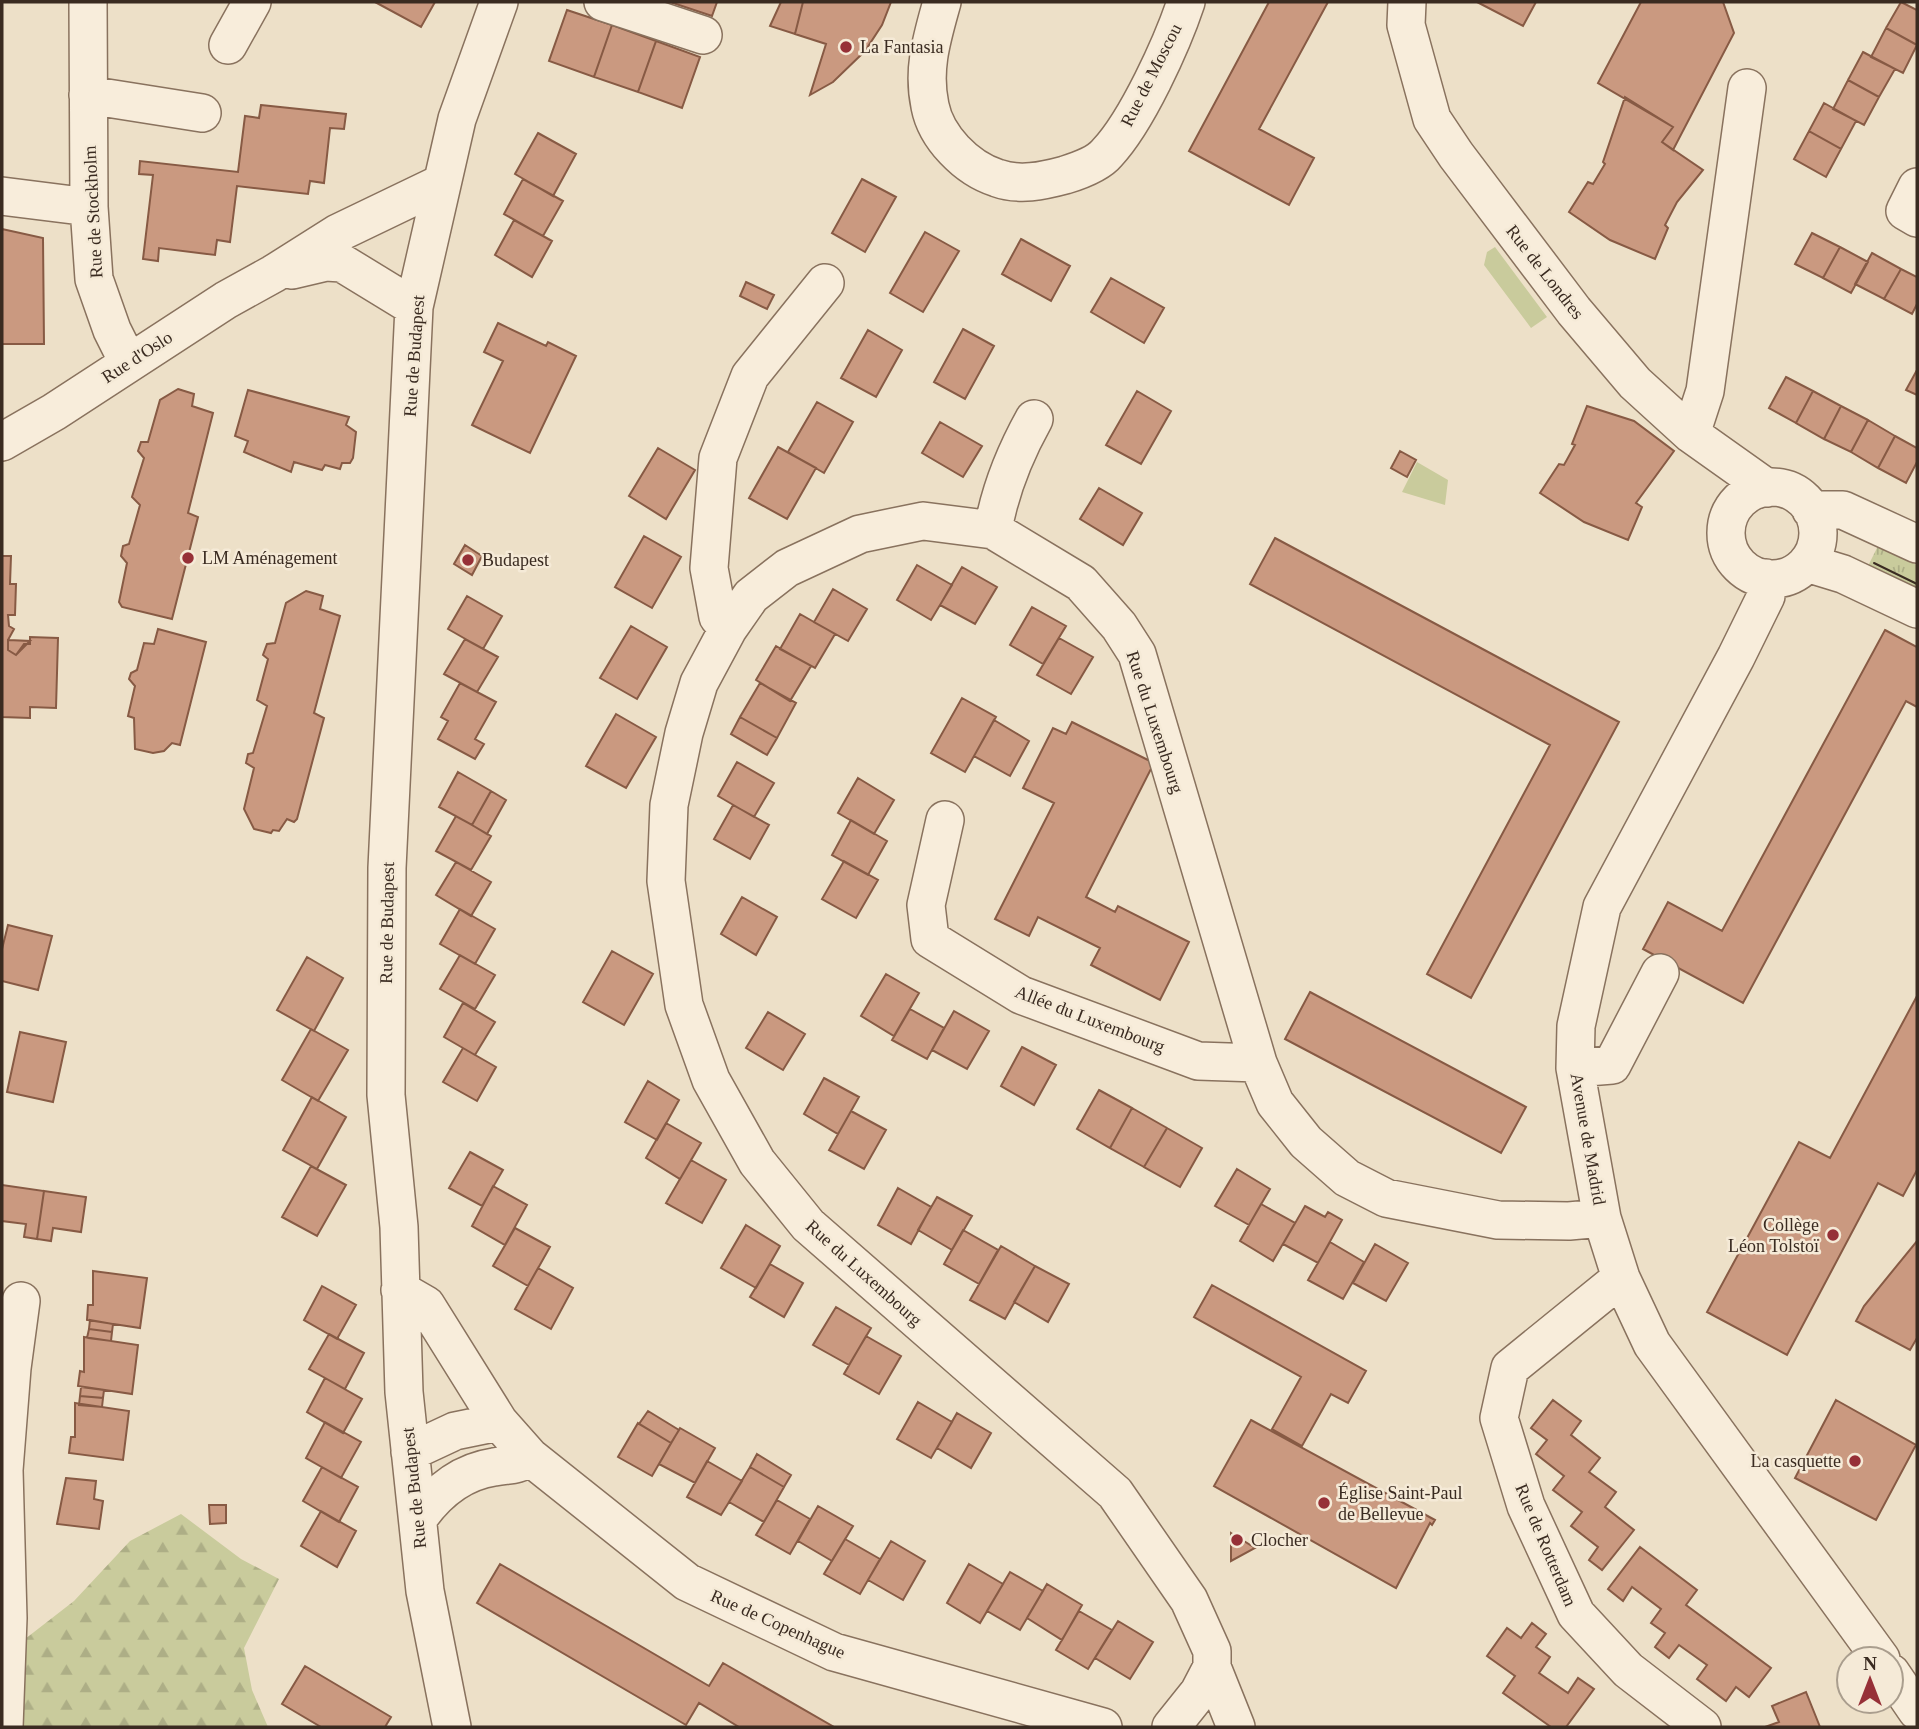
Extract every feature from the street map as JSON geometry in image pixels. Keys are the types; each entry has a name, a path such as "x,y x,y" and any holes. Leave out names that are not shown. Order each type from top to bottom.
{"street":[{"name":"Rue de Stockholm","path":"88,2 89,207 94,279 112,330 128,362"},
{"path":"229,45 252,2"},
{"name":"Rue de Budapest","path":"452,1727 425,1591 404,1392 400,1227 386,1095 387,868 414,307 457,119 499,2"},
{"path":"603,2 703,35"},
{"name":"Rue de Moscou","path":"942,2 926,62 930,107 938,129 954,150 973,165 996,178 1026,183 1077,172 1107,155 1133,116 1179,23 1186,2"},
{"name":"Rue de Londres","path":"1407,2 1406,25 1432,119 1574,311 1635,383 1691,434 1767,488"},
{"path":"1691,434 1705,391 1747,88"},
{"path":"88,95 202,113"},
{"name":"Rue d'Oslo","path":"2,442 54,412 226,300 274,274 338,233 442,183"},
{"path":"1917,187 1905,211 1917,218"},
{"path":"2,196 89,207"},
{"name":"Rue d'Oslo","path":"274,274 326,262 342,263 414,307"},
{"path":"728,629 718,617 709,568 718,458 750,376 825,283"},
{"path":"993,530 997,503 1011,460 1034,419"},
{"path":"1767,488 1790,491 1811,509 1818,530 1816,546 1807,563 1795,573 1778,579 1766,578 1748,573 1732,556 1726,541 1727,521 1734,507 1751,492 1767,488"},
{"path":"1811,509 1843,509 1917,544"},
{"name":"Rue du Luxembourg","path":"1236,1727 1212,1667 1212,1651 1189,1600 1115,1493 808,1225 757,1162 711,1080 684,1004 666,881 668,818 684,733 699,683 728,629 751,596 786,568 860,534 923,521 993,530 1081,583 1119,626 1137,654 1258,1063 1275,1103 1306,1142 1347,1178 1386,1198 1498,1220 1569,1221 1602,1218"},
{"path":"1807,563 1843,574 1917,609"},
{"name":"Avenue de Madrid","path":"1766,578 1766,596 1742,645 1602,907 1576,1026 1575,1068 1602,1218 1621,1278 1652,1343 1871,1645"},
{"name":"Allée du Luxembourg","path":"945,820 926,905 930,939 1021,995 1198,1061 1258,1063"},
{"path":"1575,1068 1612,1065 1660,973"},
{"name":"Rue de Rotterdam","path":"1621,1278 1510,1368 1499,1418 1526,1506 1576,1614 1628,1670 1702,1727"},
{"name":"Rue de Copenhague","path":"400,1290 426,1305 499,1422 530,1457 687,1582 834,1652 1103,1727"},
{"path":"4,1727 8,1618 4,1471 7,1367 21,1301"},
{"path":"410,1452 455,1431 499,1422"},
{"path":"418,1519 432,1499 448,1485 492,1467 516,1466 530,1457"},
{"path":"1171,1727 1199,1692 1212,1667"}],"green space":[{"path":"1495,247 1547,317 1531,328 1484,265 1487,252"},
{"path":"1417,462 1448,480 1445,505 1402,492"},
{"path":"1878,546 1917,565 1917,592 1867,568"},
{"path":"181,1514 241,1559 279,1579 244,1648 252,1690 268,1727 21,1727 25,1639 74,1601 130,1541"}],"building":[{"path":"375,2 435,2 421,27"},
{"path":"670,2 717,2 712,16"},
{"path":"781,2 803,2 795,34 770,26"},
{"name":"La Fantasia","path":"803,2 891,2 882,25 865,51 833,82 810,95 826,44 795,34"},
{"path":"1269,2 1328,2 1259,129 1314,158 1289,205 1189,151"},
{"path":"1477,2 1536,2 1523,26"},
{"path":"1641,2 1723,2 1734,33 1673,150 1662,142 1673,127 1598,83"},
{"path":"1901,2 1917,10 1917,45 1886,28"},
{"path":"567,10 612,25 594,77 549,61"},
{"path":"612,25 656,41 638,92 594,77"},
{"path":"1886,28 1917,45 1903,73 1871,57"},
{"path":"656,41 700,57 682,108 638,92"},
{"path":"1863,52 1895,69 1879,97 1848,80"},
{"path":"1848,80 1879,97 1864,125 1833,109"},
{"path":"1625,97 1673,127 1662,142 1703,170 1677,202 1665,225 1668,228 1655,259 1610,240 1569,212 1588,182 1593,184 1605,164 1603,162"},
{"path":"1824,103 1856,121 1841,149 1809,131"},
{"path":"261,105 346,114 344,129 330,128 324,183 310,181 308,194 237,186 230,242 217,240 215,255 159,248 158,261 143,259 153,175 139,174 140,161 238,172 245,116 259,118"},
{"path":"1809,131 1841,149 1826,177 1794,159"},
{"path":"538,133 576,154 553,196 515,174"},
{"path":"523,179 563,201 543,236 504,214"},
{"path":"862,179 896,197 865,252 832,233"},
{"path":"514,220 552,241 532,277 495,255"},
{"path":"2,229 43,238 44,344 2,344"},
{"path":"925,232 959,251 923,312 890,293"},
{"path":"1812,233 1840,247 1823,278 1795,264"},
{"path":"1021,239 1070,266 1051,301 1002,274"},
{"path":"1840,247 1868,262 1851,293 1823,278"},
{"path":"1872,253 1901,269 1884,299 1855,284"},
{"path":"1901,269 1917,277 1917,304 1912,314 1884,299"},
{"path":"1111,278 1164,308 1144,343 1091,312"},
{"path":"746,282 774,295 767,309 740,296"},
{"path":"498,323 546,346 548,342 576,356 530,453 472,425 503,361 484,352"},
{"path":"963,329 994,346 965,399 934,382"},
{"path":"868,330 902,350 876,397 841,378"},
{"path":"1917,370 1917,395 1906,390"},
{"path":"1786,377 1813,391 1796,423 1769,408"},
{"path":"178,389 194,394 192,406 213,413 188,513 198,517 172,619 122,607 119,602 127,563 121,556 123,546 129,544 140,505 132,497 144,458 138,451 141,442 148,442 160,400"},
{"path":"248,390 349,417 346,425 356,432 350,463 342,463 340,469 325,465 322,470 294,462 291,472 244,452 248,441 235,436"},
{"path":"1137,391 1171,411 1141,464 1106,445"},
{"path":"1813,391 1841,406 1824,439 1796,423"},
{"path":"817,402 853,422 824,473 788,452"},
{"path":"1587,406 1634,421 1674,451 1636,503 1642,507 1628,540 1584,522 1540,493 1559,464 1564,465 1575,445 1572,444"},
{"path":"1841,406 1868,420 1851,452 1824,439"},
{"path":"1868,420 1895,436 1878,468 1851,452"},
{"path":"940,422 982,446 963,477 922,453"},
{"path":"1895,436 1917,448 1917,462 1906,483 1878,468"},
{"path":"778,447 816,468 787,519 749,498"},
{"path":"658,448 695,470 666,519 629,496"},
{"path":"1400,451 1416,460 1407,477 1391,468"},
{"path":"1099,488 1142,513 1123,545 1080,519"},
{"path":"644,536 681,557 652,608 615,587"},
{"path":"1275,538 1619,722 1471,998 1427,974 1550,745 1250,584"},
{"name":"Budapest","path":"465,545 482,556 472,575 454,564"},
{"path":"2,556 11,556 10,584 16,584 15,615 8,615 9,626 14,629 8,640 8,650 16,655 24,644 30,644 30,637 58,638 56,708 30,707 30,718 2,717"},
{"path":"917,565 952,585 931,620 897,600"},
{"path":"962,567 997,587 975,624 940,605"},
{"path":"833,589 867,609 848,641 814,622"},
{"path":"306,591 323,596 320,609 340,616 314,713 324,718 297,819 294,822 287,819 279,831 273,830 271,833 254,829 244,809 254,768 246,763 248,754 253,753 267,706 257,700 268,659 263,655 267,644 275,643 286,603"},
{"path":"467,596 502,616 483,649 448,629"},
{"path":"1032,607 1066,626 1043,664 1010,645"},
{"path":"800,614 835,634 815,668 780,649"},
{"path":"631,626 667,647 637,699 600,678"},
{"path":"158,629 206,642 180,745 172,743 164,751 153,753 135,749 134,718 128,716 135,686 129,679 131,673 137,670 144,643 154,644"},
{"path":"1885,630 1917,647 1917,707 1906,701 1743,1003 1643,949 1668,902 1722,931"},
{"path":"1059,638 1093,657 1071,694 1037,675"},
{"path":"465,639 498,657 477,692 444,674"},
{"path":"8,640 30,641 16,655 8,650"},
{"path":"776,646 811,666 790,701 756,680"},
{"path":"460,683 496,702 475,739 484,744 475,759 438,739 448,721 441,717"},
{"path":"760,683 796,703 777,738 740,717"},
{"path":"962,698 996,717 965,772 931,753"},
{"path":"616,714 656,737 626,788 586,766"},
{"path":"740,717 777,738 767,755 731,734"},
{"path":"994,720 1029,741 1010,776 974,756"},
{"path":"1072,722 1154,763 1086,897 1115,912 1118,906 1189,942 1160,1000 1091,965 1100,948 1038,917 1029,936 995,919 1054,803 1023,788 1053,728 1066,734"},
{"path":"737,762 774,783 754,817 718,796"},
{"path":"458,772 491,791 472,825 439,807"},
{"path":"858,778 894,800 874,834 838,813"},
{"path":"491,791 506,800 487,834 472,825"},
{"path":"733,805 769,825 750,859 714,839"},
{"path":"456,816 491,836 471,870 436,851"},
{"path":"851,820 887,841 868,875 832,855"},
{"path":"844,861 878,880 856,918 822,899"},
{"path":"456,862 491,882 471,916 436,895"},
{"path":"742,897 777,917 756,955 721,934"},
{"path":"460,909 495,929 475,964 440,944"},
{"path":"8,925 52,936 38,990 2,981 2,949"},
{"path":"612,951 653,974 624,1025 583,1002"},
{"path":"460,955 495,975 475,1009 440,989"},
{"path":"307,957 343,978 314,1031 277,1010"},
{"path":"886,974 919,993 894,1036 861,1016"},
{"path":"1310,992 1526,1107 1501,1153 1285,1039"},
{"path":"1917,996 1917,1170 1903,1196 1878,1183 1787,1355 1707,1312 1799,1142 1830,1158"},
{"path":"463,1003 495,1022 475,1055 444,1037"},
{"path":"910,1009 944,1028 927,1059 892,1040"},
{"path":"954,1011 989,1031 967,1069 932,1050"},
{"path":"768,1012 805,1034 783,1070 746,1048"},
{"path":"311,1029 348,1050 318,1101 282,1080"},
{"path":"20,1032 66,1042 53,1102 7,1092"},
{"path":"1022,1047 1056,1065 1034,1105 1001,1086"},
{"path":"463,1048 496,1067 477,1101 443,1082"},
{"path":"824,1078 859,1097 838,1134 804,1114"},
{"path":"648,1081 679,1100 657,1140 625,1122"},
{"path":"1099,1090 1132,1108 1110,1148 1077,1129"},
{"path":"312,1097 346,1117 317,1169 283,1150"},
{"path":"1132,1108 1167,1128 1144,1167 1110,1148"},
{"path":"851,1111 886,1130 864,1169 829,1150"},
{"path":"666,1123 701,1143 680,1179 646,1158"},
{"path":"1167,1128 1202,1148 1180,1187 1144,1167"},
{"path":"470,1152 503,1170 482,1206 449,1188"},
{"path":"691,1160 726,1180 702,1223 666,1203"},
{"path":"311,1166 346,1185 317,1236 282,1217"},
{"path":"1237,1169 1270,1189 1249,1225 1215,1206"},
{"path":"2,1185 44,1191 37,1239 24,1237 26,1224 2,1221"},
{"path":"493,1186 527,1205 505,1245 472,1226"},
{"path":"898,1188 931,1207 911,1244 878,1225"},
{"path":"44,1191 86,1197 81,1232 53,1228 51,1241 37,1239"},
{"path":"937,1197 972,1216 952,1250 918,1230"},
{"path":"1261,1204 1295,1223 1273,1261 1240,1241"},
{"path":"1305,1206 1325,1217 1328,1212 1342,1220 1318,1263 1283,1244"},
{"path":"746,1225 780,1246 756,1288 721,1268"},
{"path":"515,1228 550,1247 528,1286 493,1266"},
{"path":"963,1230 998,1250 979,1284 944,1264"},
{"path":"1917,1241 1917,1338 1910,1350 1856,1321 1864,1306"},
{"path":"1330,1242 1364,1262 1343,1299 1308,1280"},
{"path":"1375,1244 1408,1263 1386,1301 1353,1283"},
{"path":"1001,1246 1035,1266 1005,1319 970,1300"},
{"path":"770,1264 803,1283 784,1317 750,1297"},
{"path":"1035,1266 1069,1284 1048,1322 1014,1302"},
{"path":"538,1268 573,1288 551,1329 515,1309"},
{"path":"93,1271 147,1278 140,1328 87,1320 88,1305 93,1305"},
{"path":"1212,1285 1366,1371 1348,1403 1331,1394 1302,1446 1272,1429 1301,1377 1194,1317"},
{"path":"322,1286 356,1305 337,1339 304,1320"},
{"path":"836,1307 871,1328 849,1365 813,1345"},
{"path":"90,1320 113,1324 112,1332 89,1329"},
{"path":"89,1329 112,1332 111,1341 87,1338"},
{"path":"329,1334 364,1353 345,1389 309,1369"},
{"path":"866,1336 901,1356 879,1394 844,1374"},
{"path":"84,1337 138,1345 132,1394 78,1386 80,1371 84,1372"},
{"path":"325,1378 362,1399 343,1433 307,1412"},
{"path":"81,1387 104,1390 103,1398 80,1396"},
{"path":"80,1396 103,1398 102,1407 79,1405"},
{"path":"1553,1400 1581,1421 1571,1435 1600,1458 1589,1472 1616,1492 1605,1507 1634,1530 1602,1570 1589,1560 1598,1547 1571,1526 1582,1512 1553,1490 1564,1476 1536,1454 1547,1440 1531,1428"},
{"name":"La casquette","path":"1836,1400 1916,1445 1876,1520 1795,1478"},
{"path":"918,1402 952,1422 931,1458 897,1439"},
{"path":"75,1403 129,1411 123,1460 69,1453 71,1437 75,1437"},
{"path":"648,1411 679,1430 671,1443 639,1424"},
{"path":"957,1413 991,1433 971,1468 937,1448"},
{"name":"Église Saint-Paul de Bellevue","path":"1251,1420 1435,1520 1432,1525 1430,1523 1396,1588 1214,1486"},
{"path":"325,1422 361,1442 341,1478 306,1458"},
{"path":"638,1423 671,1443 652,1476 618,1457"},
{"path":"680,1428 715,1448 695,1483 659,1464"},
{"path":"757,1454 791,1475 784,1487 750,1467"},
{"path":"707,1461 742,1481 721,1515 687,1497"},
{"path":"322,1467 358,1487 339,1522 303,1501"},
{"path":"750,1467 784,1487 764,1522 729,1502"},
{"path":"66,1478 96,1481 94,1499 103,1501 99,1529 57,1524"},
{"path":"777,1500 810,1519 790,1554 756,1535"},
{"path":"209,1505 226,1505 226,1523 210,1524"},
{"path":"818,1506 853,1526 832,1561 798,1541"},
{"path":"321,1511 356,1531 337,1567 301,1546"},
{"name":"Clocher","path":"1231,1533 1255,1548 1231,1561"},
{"path":"845,1539 880,1559 860,1594 824,1574"},
{"path":"891,1541 925,1561 903,1600 868,1580"},
{"path":"1640,1547 1697,1590 1686,1605 1771,1668 1749,1697 1736,1687 1726,1701 1697,1679 1707,1665 1679,1645 1669,1658 1655,1647 1665,1633 1651,1623 1661,1609 1632,1587 1623,1601 1608,1589"},
{"path":"500,1564 709,1686 723,1663 834,1727 739,1727 699,1703 686,1725 477,1603"},
{"path":"969,1564 1003,1584 980,1623 947,1603"},
{"path":"1010,1572 1043,1591 1020,1630 987,1611"},
{"path":"1047,1584 1082,1605 1062,1640 1027,1618"},
{"path":"1079,1611 1112,1630 1088,1669 1056,1650"},
{"path":"1118,1621 1153,1642 1130,1679 1095,1658"},
{"path":"1532,1623 1546,1634 1536,1647 1550,1657 1539,1673 1568,1693 1578,1678 1594,1689 1566,1727 1551,1727 1503,1693 1515,1676 1487,1656 1507,1628 1521,1638"},
{"path":"305,1666 391,1717 385,1727 321,1727 282,1704"},
{"path":"1806,1692 1820,1727 1765,1727 1779,1722 1772,1706"}],"tram line":[{"path":"1874,563 1917,584"}],"place":[{"name":"La Fantasia","path":"846,47"},
{"name":"LM Aménagement","path":"188,558"},
{"name":"Budapest","path":"468,560"},
{"name":"Collège Léon Tolstoï","path":"1833,1235"},
{"name":"La casquette","path":"1855,1461"},
{"name":"Église Saint-Paul de Bellevue","path":"1324,1503"},
{"name":"Clocher","path":"1237,1540"}]}
